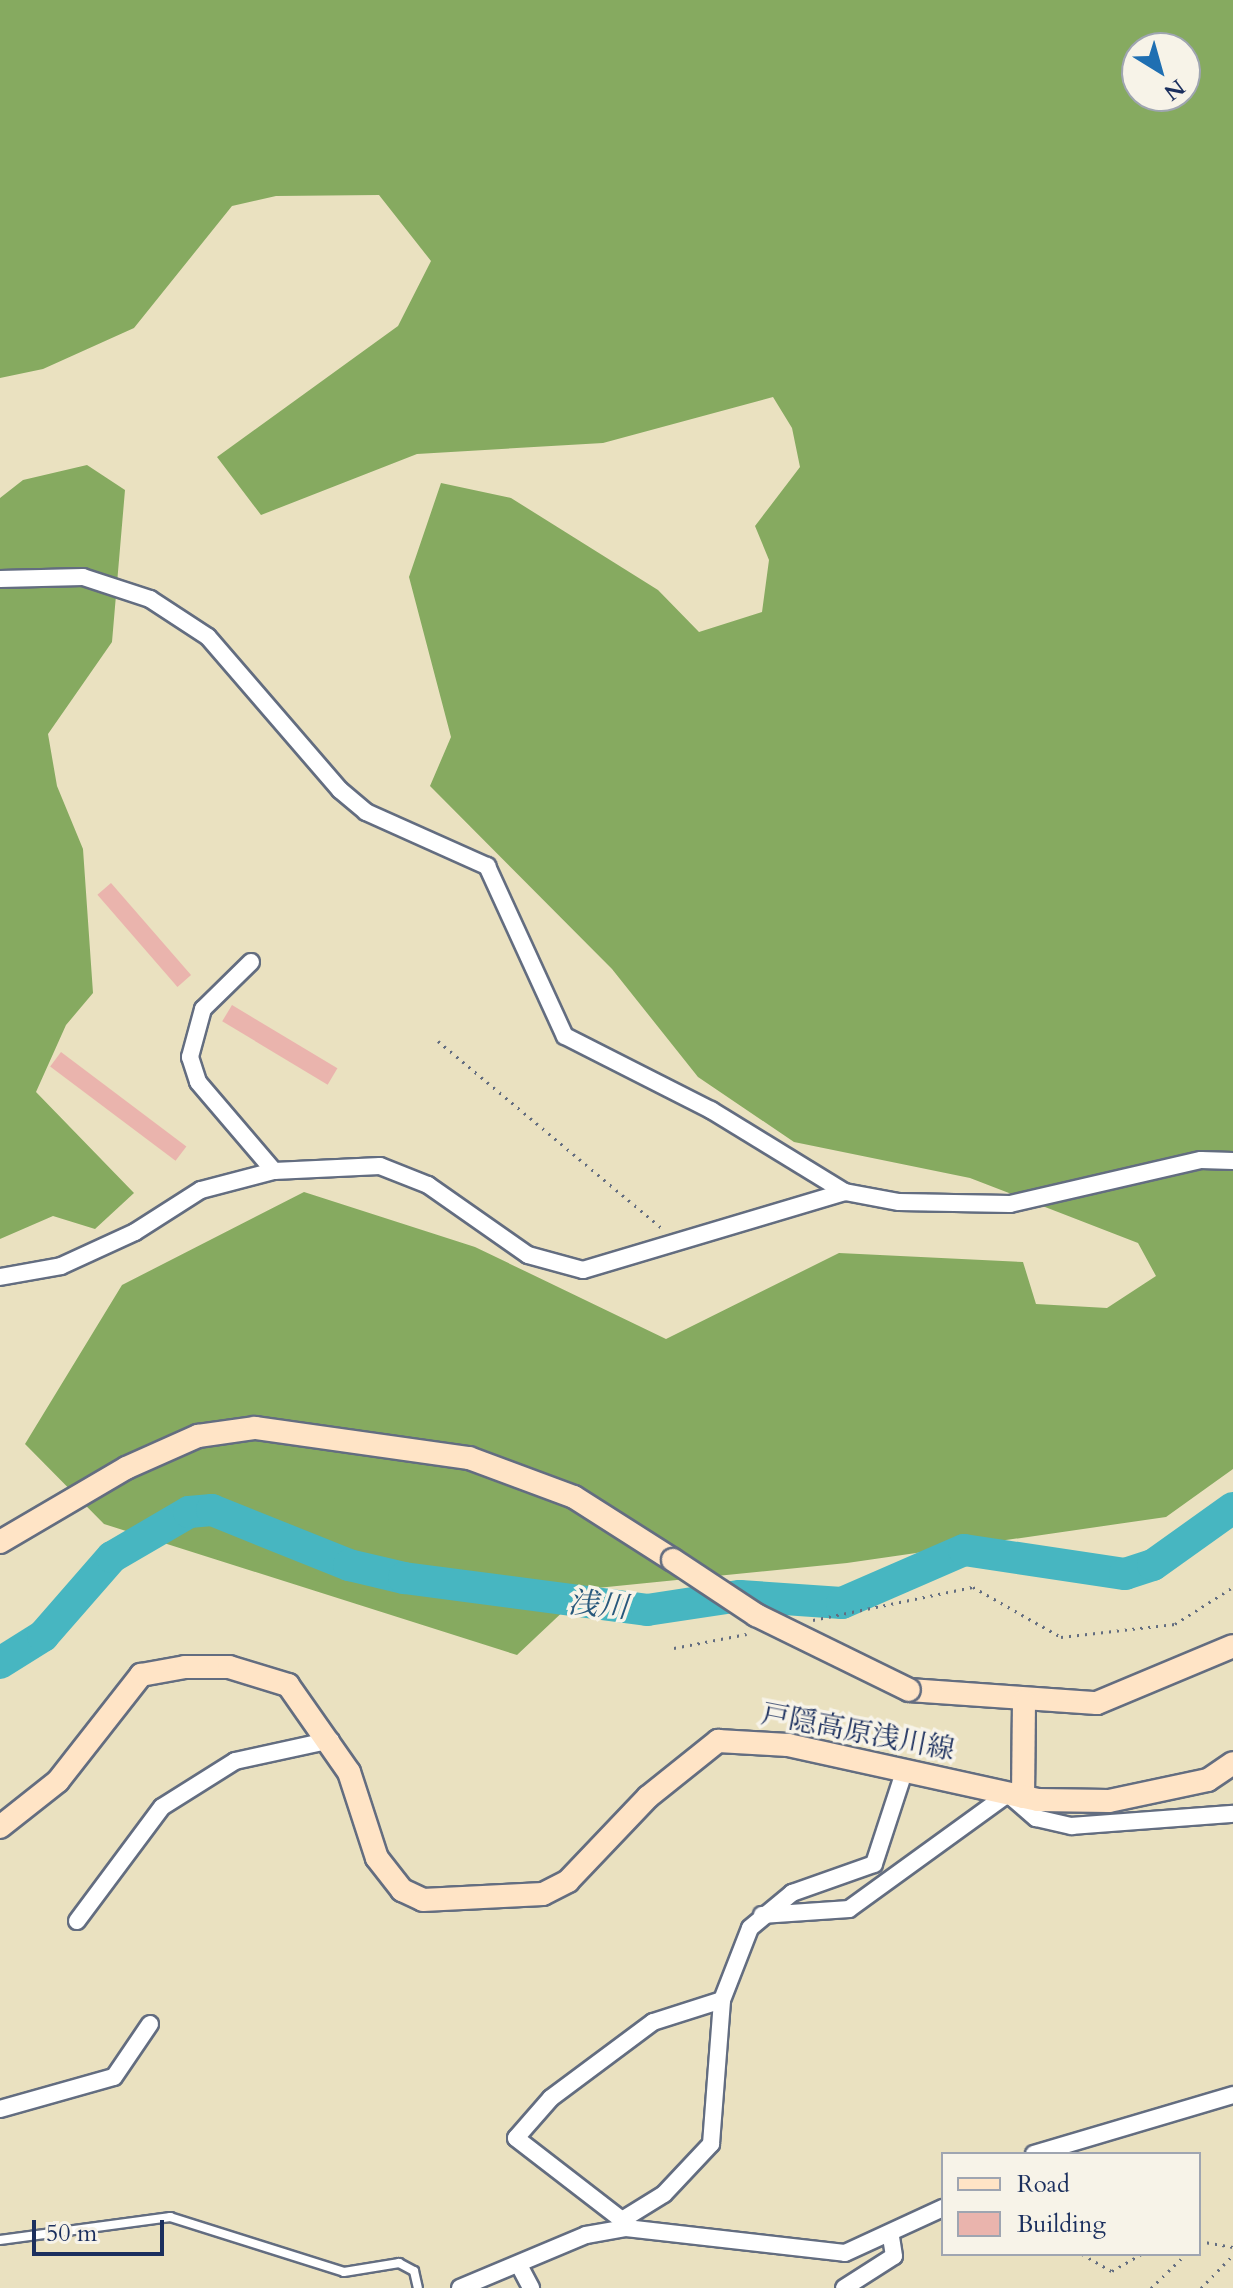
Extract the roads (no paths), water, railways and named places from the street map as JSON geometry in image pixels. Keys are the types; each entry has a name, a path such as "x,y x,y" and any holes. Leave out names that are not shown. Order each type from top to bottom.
{"main road":[{"name":"戸隠高原浅川線","path":"0,1542 126,1468 198,1436 255,1428 469,1458 574,1497 756,1615 909,1690 1024,1701 1097,1703 1233,1646"},
{"name":"戸隠高原浅川線","path":"0,1827 58,1781 141,1675 185,1667 262,1673 288,1685 331,1740 377,1858 402,1890 423,1900 543,1894 568,1881 648,1797 718,1741 749,1739 1015,1796 1109,1801 1208,1780 1233,1763"},
{"path":"1015,1796 1024,1701"}],"street":[{"path":"0,579 83,577 150,599 208,637 340,790 366,812 487,866 565,1036 711,1110 845,1192 899,1202 1010,1204 1201,1160 1233,1161"},
{"path":"251,962 203,1009 190,1057 198,1082 274,1171"},
{"path":"0,1277 61,1266 135,1232 201,1190 274,1171 380,1166 428,1185 551,1266 583,1270 845,1192"},
{"path":"77,1921 162,1807 235,1761 331,1740"},
{"path":"460,2288 520,2267 586,2235 624,2224 664,2194 711,2144 722,2000 762,1915 792,1893 874,1864 904,1772"},
{"path":"762,1915 849,1909 1015,1796 1036,1818 1072,1826 1232,1819"},
{"path":"722,2000 653,2022 551,2098 516,2138 624,2224 845,2253 891,2236 941,2209"},
{"path":"0,2109 114,2077 150,2024"},
{"path":"1041,2152 1233,2095"},
{"path":"844,2288 894,2256 891,2236"},
{"path":"520,2267 531,2288"}],"lane":[{"path":"0,2240 170,2217 344,2272 399,2263 414,2271 418,2288"}],"waterway":[{"name":"浅川","path":"0,1663 43,1636 112,1557 189,1512 212,1510 349,1565 404,1578 647,1610 740,1596 842,1603 964,1550 1125,1574 1153,1565 1233,1508"}]}
